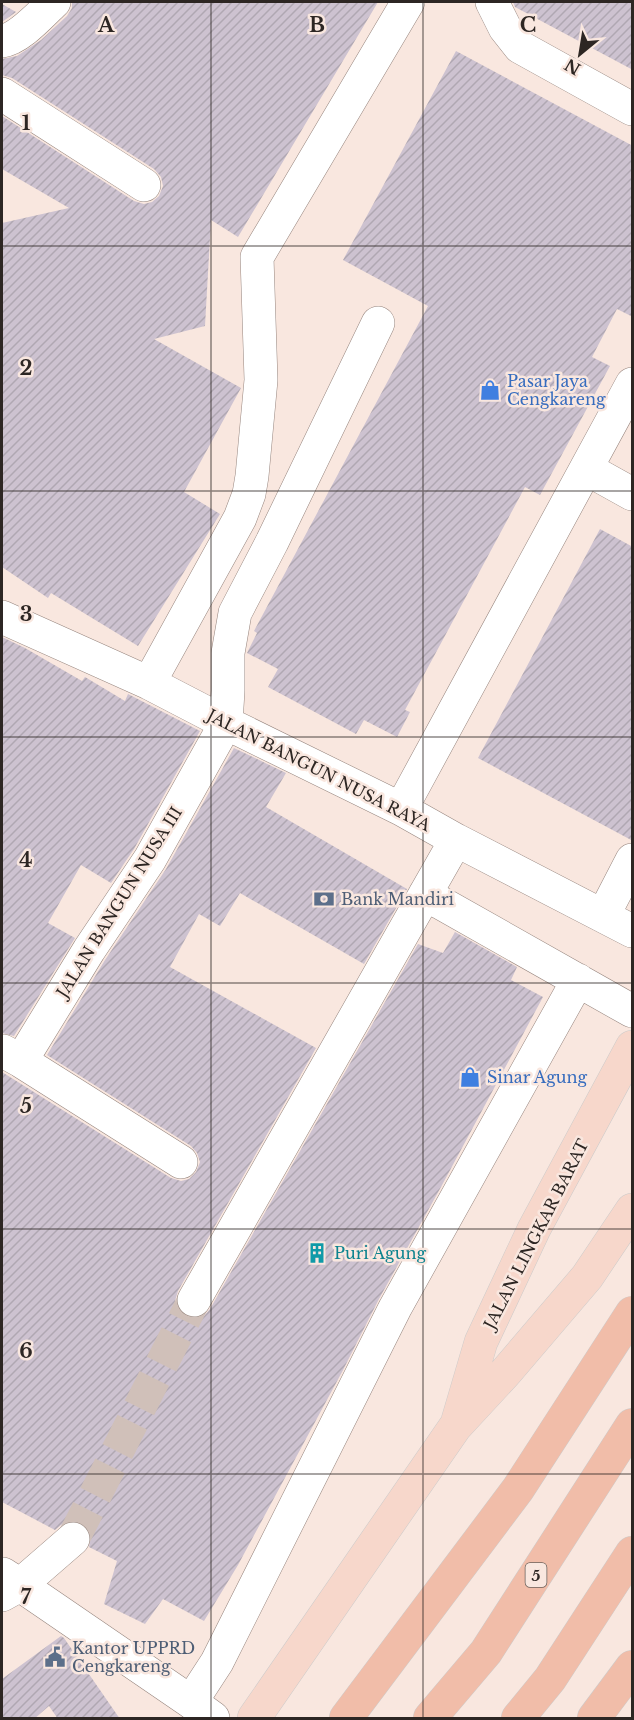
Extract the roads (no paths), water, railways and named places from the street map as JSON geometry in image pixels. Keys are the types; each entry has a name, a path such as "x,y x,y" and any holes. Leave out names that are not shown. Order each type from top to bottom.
{"highway":[{"path":"346,1719 518,1489 633,1312"},
{"name":"5","path":"430,1719 486,1652 633,1425"},
{"path":"518,1719 550,1679 633,1553"},
{"path":"594,1719 633,1667"}],"main road":[{"name":"JALAN LINGKAR BARAT","path":"455,1427 481,1342 534,1229 633,1047"},
{"name":"JALAN LINGKAR BARAT","path":"254,1719 455,1427 505,1373 587,1277 633,1210"}],"street":[{"path":"2,42 9,41 54,2"},
{"path":"492,2 505,28 520,47 633,110"},
{"path":"149,683 240,518 249,494 261,380 257,257 395,6"},
{"path":"2,94 144,185"},
{"path":"226,723 228,653 235,613 378,323"},
{"path":"401,809 633,384"},
{"path":"587,469 633,494"},
{"name":"JALAN BANGUN NUSA RAYA","path":"2,617 149,683 401,809 456,840 633,931"},
{"name":"JALAN BANGUN NUSA III","path":"11,1055 89,950 150,859 226,723"},
{"path":"194,1300 456,840"},
{"path":"603,916 633,860"},
{"path":"425,894 633,1011"},
{"path":"73,1539 8,1584 202,1710 217,1662 395,1308 578,980"},
{"path":"11,1055 182,1162"}],"tunnel":[{"path":"73,1539 194,1300"}],"place":[{"name":"Pasar Jaya Cengkareng","path":"490,390"},
{"name":"Bank Mandiri","path":"324,899"},
{"name":"Sinar Agung","path":"470,1077"},
{"name":"Puri Agung","path":"317,1253"},
{"name":"Kantor UPPRD Cengkareng","path":"55,1657"}]}
